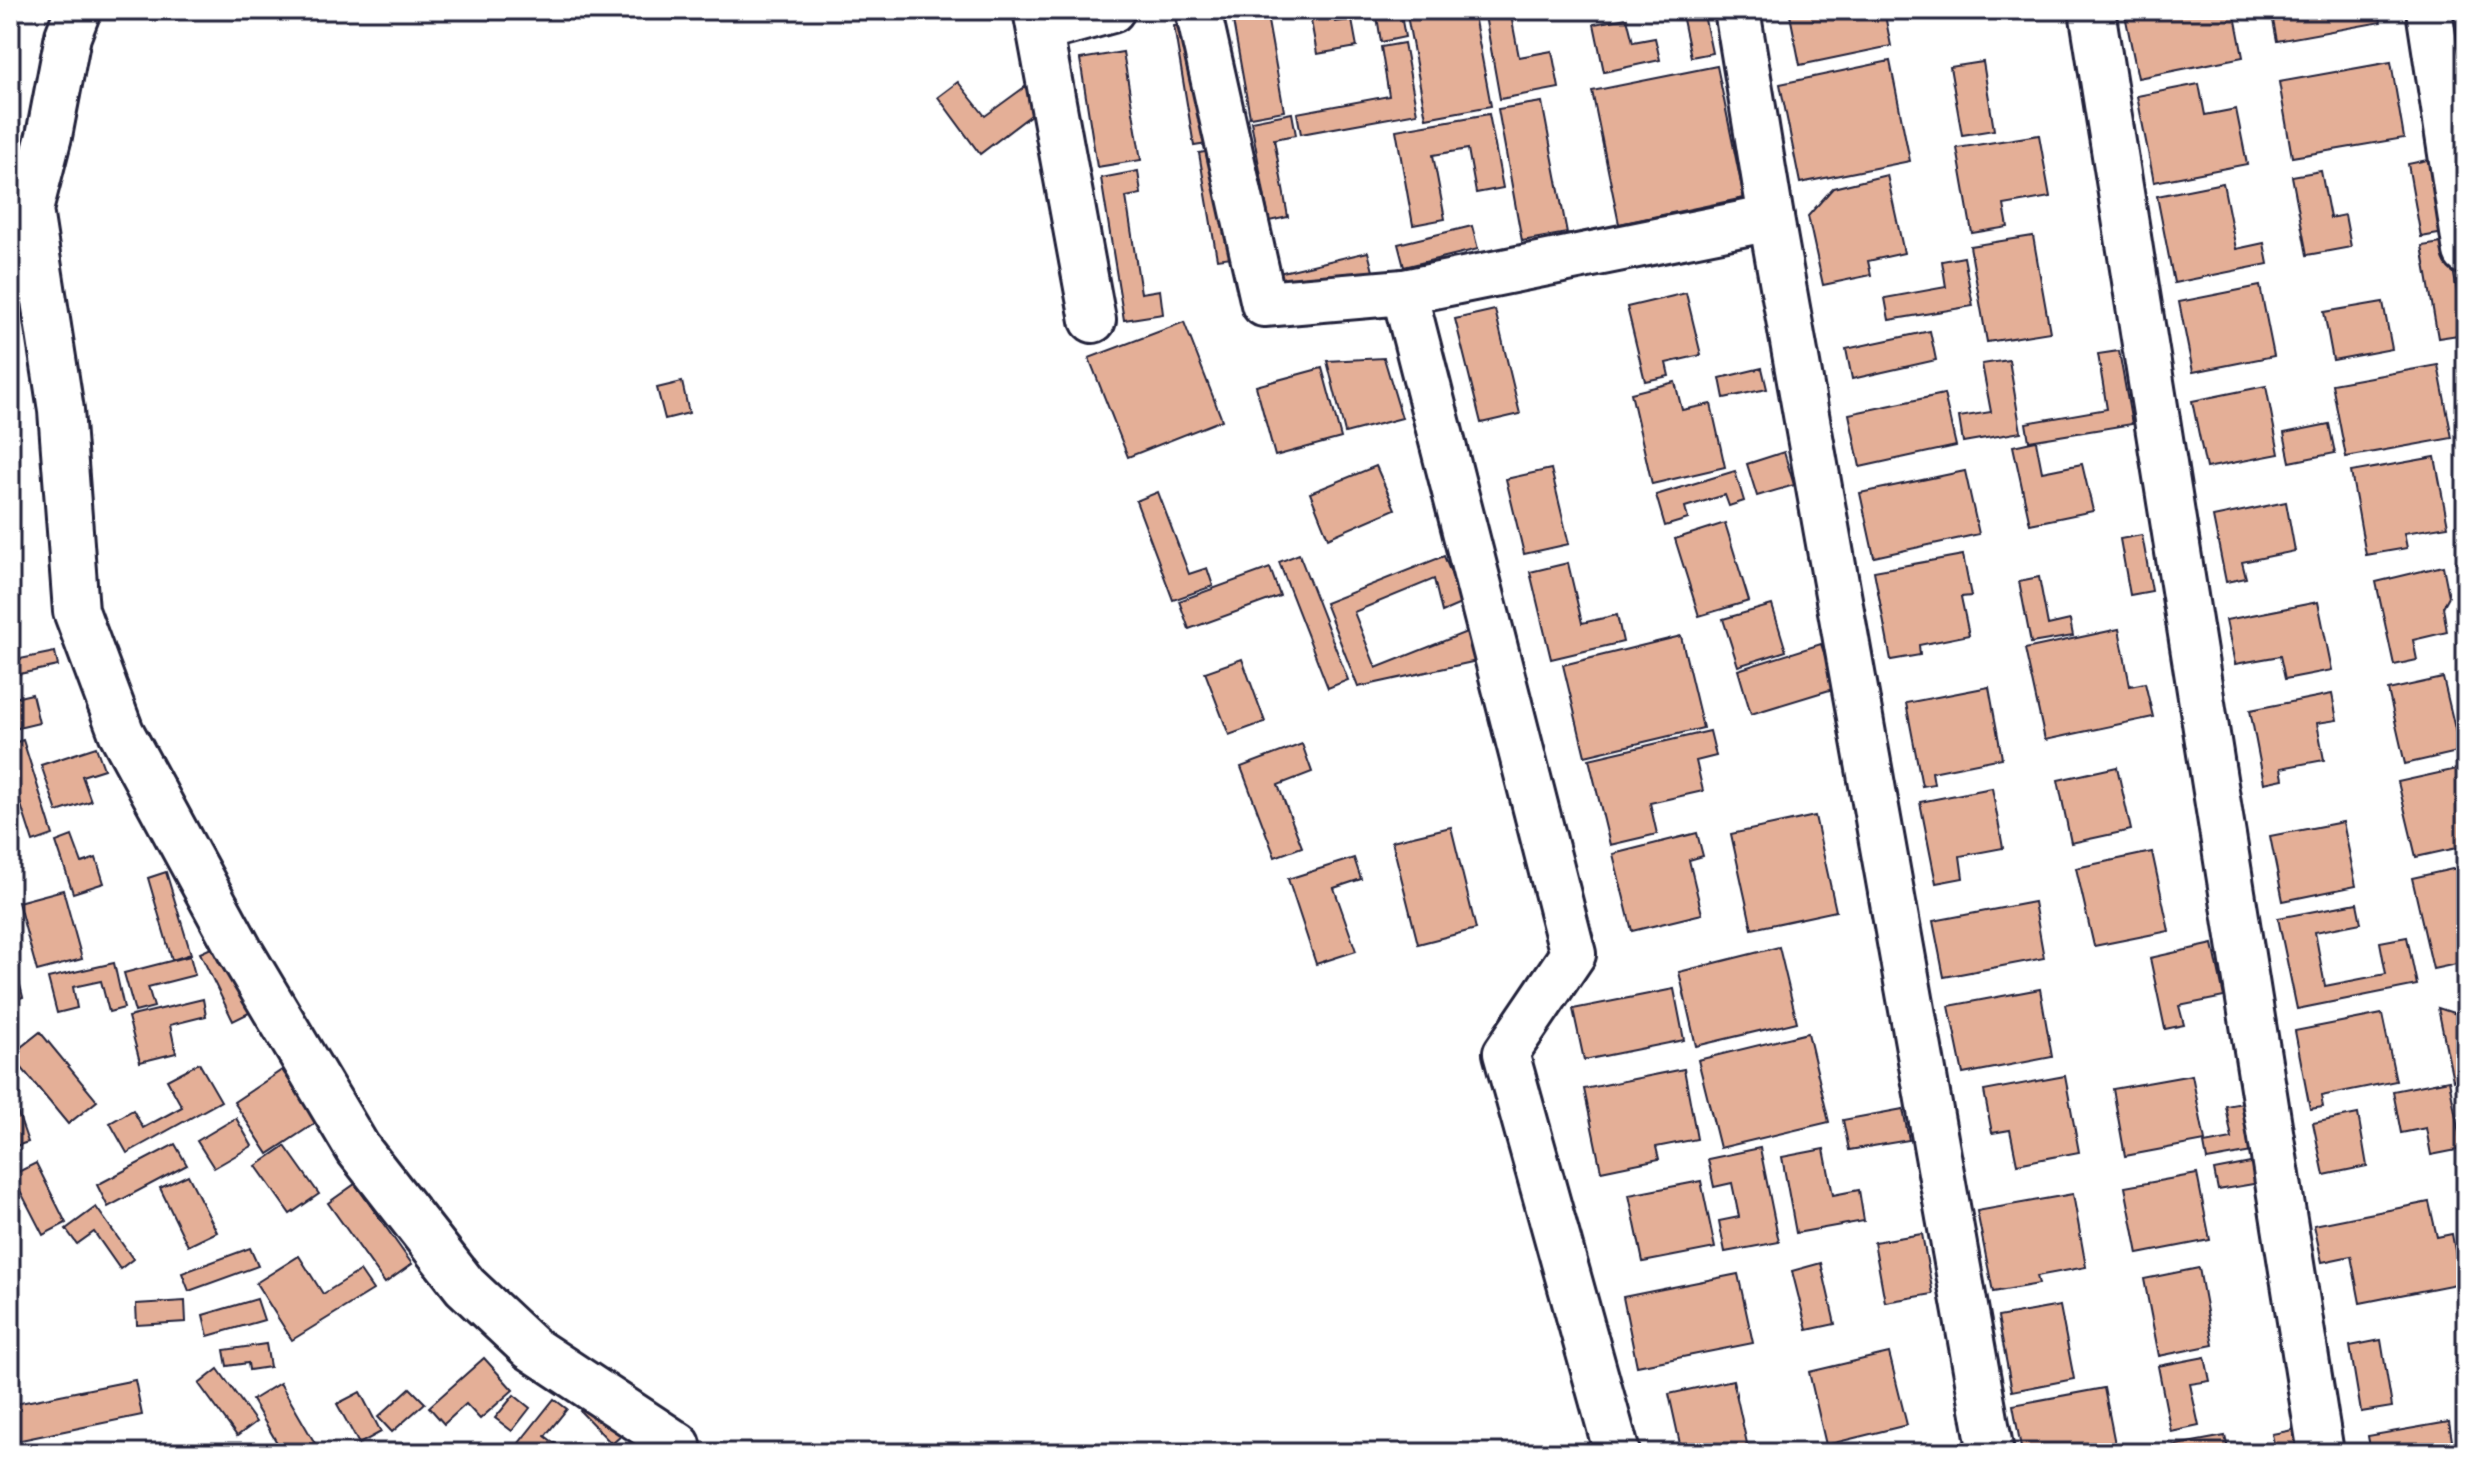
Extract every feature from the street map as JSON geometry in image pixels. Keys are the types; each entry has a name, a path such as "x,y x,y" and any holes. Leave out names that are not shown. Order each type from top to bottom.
{"street":[{"path":"78,10 68,36 49,136 20,212 61,410 76,611 121,732 240,951 358,1149 465,1286 531,1348 678,1445"},
{"path":"1093,320 1038,20 1112,10"},
{"path":"1198,10 1264,304 1404,292 1771,218"},
{"path":"1737,10 1771,218 1991,1453"},
{"path":"2092,10 2321,1453"},
{"path":"2429,10 2466,252"},
{"path":"1404,292 1573,954 1506,1053 1617,1453"}],"building":[{"path":"1231,10 1266,10 1284,111 1250,117"},
{"path":"1309,10 1333,10 1335,22 1352,20 1357,47 1317,54"},
{"path":"1376,10 1400,10 1405,37 1381,42"},
{"path":"1406,10 1473,10 1491,106 1426,118"},
{"path":"1484,10 1510,10 1519,57 1552,51 1559,88 1500,99"},
{"path":"1681,10 1703,10 1712,53 1691,57"},
{"path":"1789,10 1884,10 1891,46 1800,65"},
{"path":"2124,10 2234,10 2243,57 2138,78"},
{"path":"2271,10 2379,10 2381,22 2277,41"},
{"path":"1627,18 1633,42 1655,38 1660,60 1604,72 1594,24"},
{"path":"1200,22 1220,142 1194,146 1174,26"},
{"path":"1404,43 1417,113 1301,134 1297,113 1389,96 1381,47"},
{"path":"1123,52 1141,160 1097,167 1080,59"},
{"path":"1890,61 1910,161 1800,183 1780,84"},
{"path":"1983,62 1994,130 1962,135 1950,67"},
{"path":"2391,62 2404,138 2292,157 2279,82"},
{"path":"1717,66 1744,198 1619,224 1592,91"},
{"path":"958,82 985,116 1026,86 1035,112 980,154 938,97"},
{"path":"2199,84 2205,115 2236,109 2247,164 2154,182 2137,96"},
{"path":"1542,102 1567,233 1522,241 1498,109"},
{"path":"1292,113 1296,135 1274,139 1288,217 1269,221 1251,121"},
{"path":"1489,114 1503,188 1476,193 1468,149 1433,155 1445,219 1413,225 1396,130"},
{"path":"2039,135 2050,197 2004,205 2008,227 1972,233 1957,148"},
{"path":"1222,149 1240,256 1217,259 1199,153"},
{"path":"2437,158 2450,232 2421,237 2408,164"},
{"path":"1138,171 1141,194 1126,197 1141,293 1160,290 1163,314 1124,320 1101,178"},
{"path":"2321,171 2330,218 2345,215 2351,247 2307,255 2292,176"},
{"path":"1887,175 1904,253 1868,261 1871,275 1823,285 1808,216 1833,188"},
{"path":"2223,183 2236,249 2264,243 2268,264 2174,283 2157,196"},
{"path":"1472,226 1478,249 1404,267 1398,244"},
{"path":"2033,236 2050,332 1987,342 1970,246"},
{"path":"2448,242 2465,334 2438,338 2422,246"},
{"path":"1368,252 1373,271 1278,293 1274,274"},
{"path":"1964,257 1973,306 1889,320 1885,298 1946,287 1942,261"},
{"path":"2260,286 2274,356 2193,372 2179,302"},
{"path":"1686,293 1701,355 1666,363 1669,376 1645,381 1627,307"},
{"path":"2383,302 2392,349 2333,360 2324,312"},
{"path":"1495,310 1520,414 1481,423 1455,319"},
{"path":"1184,322 1222,420 1128,457 1089,358"},
{"path":"1930,331 1936,360 1852,379 1846,349"},
{"path":"2119,351 2132,424 2029,441 2026,423 2107,409 2098,354"},
{"path":"1384,358 1402,418 1345,433 1327,361"},
{"path":"2009,360 2021,432 1963,442 1959,417 1991,412 1982,364"},
{"path":"2438,365 2452,438 2346,457 2332,384"},
{"path":"1322,368 1341,438 1275,456 1256,386"},
{"path":"1762,368 1767,389 1724,398 1720,378"},
{"path":"682,382 689,413 665,419 657,388"},
{"path":"1675,382 1682,410 1711,404 1725,467 1652,484 1631,393"},
{"path":"2266,386 2279,454 2206,468 2192,401"},
{"path":"1944,394 1956,446 1860,467 1849,414"},
{"path":"2329,424 2335,453 2290,462 2284,433"},
{"path":"2036,441 2042,472 2082,464 2093,511 2030,524 2013,446"},
{"path":"1784,452 1794,485 1757,496 1747,464"},
{"path":"2435,457 2448,526 2404,533 2407,548 2366,555 2351,472"},
{"path":"1376,466 1395,509 1328,538 1310,493"},
{"path":"1551,469 1569,544 1524,554 1506,479"},
{"path":"1735,471 1744,501 1729,506 1725,495 1685,507 1688,519 1665,526 1656,495"},
{"path":"1965,471 1979,534 1874,557 1860,493"},
{"path":"1158,492 1189,574 1207,568 1213,586 1173,600 1136,501"},
{"path":"2286,502 2295,551 2242,562 2246,578 2226,582 2213,517"},
{"path":"1725,523 1749,601 1699,616 1675,539"},
{"path":"2142,535 2152,591 2130,595 2120,539"},
{"path":"1299,554 1348,680 1328,688 1279,562"},
{"path":"1963,555 1971,596 1961,597 1969,635 1919,645 1920,655 1891,660 1874,571"},
{"path":"1444,556 1463,603 1442,612 1434,579 1354,612 1376,668 1474,629 1486,659 1358,687 1325,603"},
{"path":"1568,563 1582,623 1617,615 1623,642 1551,659 1530,572"},
{"path":"2443,566 2449,596 2443,607 2447,632 2413,640 2417,660 2394,665 2376,582"},
{"path":"1270,568 1280,596 1189,629 1179,601"},
{"path":"2039,577 2048,625 2070,620 2073,636 2031,643 2019,581"},
{"path":"2318,602 2332,670 2285,679 2280,656 2235,664 2226,620"},
{"path":"1772,605 1786,651 1738,666 1723,619"},
{"path":"2119,629 2130,686 2145,683 2153,717 2045,740 2025,649"},
{"path":"1681,636 1703,728 1585,756 1563,665"},
{"path":"1821,644 1836,688 1751,714 1738,670"},
{"path":"55,652 58,666 10,676 10,661"},
{"path":"1242,659 1265,722 1229,735 1205,672"},
{"path":"2443,678 2456,733 2466,730 2466,750 2405,764 2388,690"},
{"path":"1989,687 2002,758 1932,772 1934,784 1922,786 1906,703"},
{"path":"32,694 39,723 10,730 10,699"},
{"path":"2332,694 2337,720 2317,723 2324,760 2281,768 2283,779 2264,783 2250,710"},
{"path":"1710,731 1716,756 1696,761 1703,791 1650,803 1657,834 1610,845 1589,759"},
{"path":"23,740 53,835 33,842 10,778 10,744"},
{"path":"1302,744 1312,772 1278,785 1302,847 1275,857 1241,767"},
{"path":"96,747 104,769 82,776 91,801 57,812 41,765"},
{"path":"2117,767 2131,830 2071,843 2058,780"},
{"path":"2466,767 2466,846 2416,857 2398,782"},
{"path":"1992,788 2003,848 1960,856 1963,878 1936,883 1920,802"},
{"path":"1815,816 1836,911 1752,929 1731,834"},
{"path":"2343,822 2356,886 2283,901 2270,836"},
{"path":"1451,827 1476,929 1418,944 1392,841"},
{"path":"1697,833 1703,856 1689,860 1702,914 1632,931 1613,854"},
{"path":"72,836 82,863 96,858 104,883 73,893 56,842"},
{"path":"2152,852 2169,931 2094,946 2076,868"},
{"path":"1354,858 1361,879 1334,888 1356,951 1316,964 1288,879"},
{"path":"2466,866 2466,962 2433,969 2412,878"},
{"path":"166,872 191,954 172,960 148,878"},
{"path":"63,890 82,959 37,971 18,902"},
{"path":"2034,902 2044,958 1944,977 1933,921"},
{"path":"2357,903 2361,923 2315,932 2325,986 2386,974 2380,942 2407,937 2417,985 2297,1009 2278,918"},
{"path":"220,944 253,1011 233,1021 200,953"},
{"path":"2213,944 2224,997 2179,1006 2184,1025 2165,1029 2150,958"},
{"path":"1779,947 1797,1022 1696,1046 1679,972"},
{"path":"190,956 195,975 148,987 154,1007 135,1012 124,973"},
{"path":"114,963 124,1008 109,1012 101,981 73,987 77,1008 57,1013 48,978"},
{"path":"17,973 23,997 10,1001 10,975"},
{"path":"1674,989 1684,1040 1584,1060 1573,1009"},
{"path":"2040,989 2052,1057 1963,1074 1949,1006"},
{"path":"203,999 206,1016 170,1025 176,1053 140,1062 128,1017"},
{"path":"2438,1008 2466,1017 2466,1077 2453,1080"},
{"path":"2382,1014 2396,1081 2321,1096 2323,1107 2310,1109 2295,1031"},
{"path":"40,1032 97,1101 68,1124 11,1055"},
{"path":"1808,1033 1829,1122 1720,1148 1698,1060"},
{"path":"199,1063 221,1101 127,1153 110,1123 133,1110 143,1128 182,1107 167,1080"},
{"path":"1684,1069 1697,1139 1656,1147 1659,1159 1601,1171 1584,1089"},
{"path":"282,1070 317,1122 268,1154 234,1102"},
{"path":"2192,1075 2205,1141 2125,1156 2113,1089"},
{"path":"2065,1076 2079,1152 2017,1164 2010,1130 1992,1133 1984,1091"},
{"path":"2449,1080 2462,1149 2431,1155 2426,1128 2401,1133 2393,1091"},
{"path":"10,1091 28,1142 10,1148"},
{"path":"2243,1103 2252,1152 2207,1160 2204,1144 2232,1139 2226,1106"},
{"path":"1903,1109 1909,1140 1849,1150 1843,1120"},
{"path":"2358,1114 2367,1166 2324,1175 2313,1123"},
{"path":"236,1118 252,1146 214,1168 197,1141"},
{"path":"175,1144 187,1165 108,1207 97,1185"},
{"path":"285,1146 319,1194 290,1214 256,1166"},
{"path":"1760,1148 1779,1242 1725,1252 1719,1221 1739,1217 1732,1183 1714,1187 1708,1159"},
{"path":"1824,1149 1833,1195 1859,1190 1864,1221 1796,1233 1782,1157"},
{"path":"2261,1161 2265,1182 2218,1190 2214,1170"},
{"path":"36,1163 66,1223 43,1235 12,1175"},
{"path":"2197,1174 2210,1240 2138,1254 2125,1187"},
{"path":"188,1175 217,1232 188,1246 160,1188"},
{"path":"1701,1181 1715,1248 1643,1262 1629,1195"},
{"path":"355,1184 412,1264 385,1283 328,1203"},
{"path":"2073,1194 2086,1267 2037,1276 2039,1284 1993,1292 1977,1211"},
{"path":"2429,1202 2437,1237 2452,1234 2461,1283 2360,1303 2351,1256 2322,1262 2314,1225"},
{"path":"96,1207 133,1259 120,1269 94,1232 77,1244 66,1229"},
{"path":"1922,1234 1933,1294 1885,1302 1874,1242"},
{"path":"250,1248 258,1266 189,1291 182,1273"},
{"path":"299,1256 323,1294 360,1271 373,1290 292,1340 256,1283"},
{"path":"1821,1263 1835,1324 1807,1330 1792,1271"},
{"path":"2199,1268 2213,1345 2159,1356 2144,1279"},
{"path":"1738,1274 1753,1343 1637,1366 1623,1297"},
{"path":"257,1299 264,1320 208,1336 203,1315"},
{"path":"185,1301 186,1322 137,1325 136,1304"},
{"path":"2060,1306 2074,1379 2012,1391 1998,1317"},
{"path":"2381,1340 2392,1407 2361,1412 2350,1346"},
{"path":"266,1344 270,1367 249,1370 248,1363 227,1366 224,1350"},
{"path":"1889,1353 1907,1425 1826,1445 1809,1372"},
{"path":"2205,1357 2210,1381 2190,1384 2199,1426 2171,1432 2158,1366"},
{"path":"484,1358 513,1390 480,1419 466,1404 444,1424 429,1407"},
{"path":"218,1369 256,1422 237,1436 199,1384"},
{"path":"135,1380 142,1415 16,1441 10,1405"},
{"path":"1733,1380 1748,1448 1724,1453 1682,1453 1669,1394"},
{"path":"280,1383 316,1445 301,1453 283,1453 252,1400"},
{"path":"410,1388 425,1403 392,1432 378,1417"},
{"path":"2104,1388 2116,1449 2097,1453 2022,1453 2013,1405"},
{"path":"360,1392 381,1432 359,1444 337,1404"},
{"path":"514,1395 530,1408 512,1431 495,1418"},
{"path":"554,1399 567,1409 545,1436 568,1453 533,1453 519,1443"},
{"path":"590,1400 623,1434 612,1444 580,1411"},
{"path":"2449,1422 2454,1453 2371,1453 2368,1436"},
{"path":"2298,1429 2303,1453 2276,1453 2272,1434"},
{"path":"2225,1436 2229,1453 2173,1453 2171,1446"}]}
